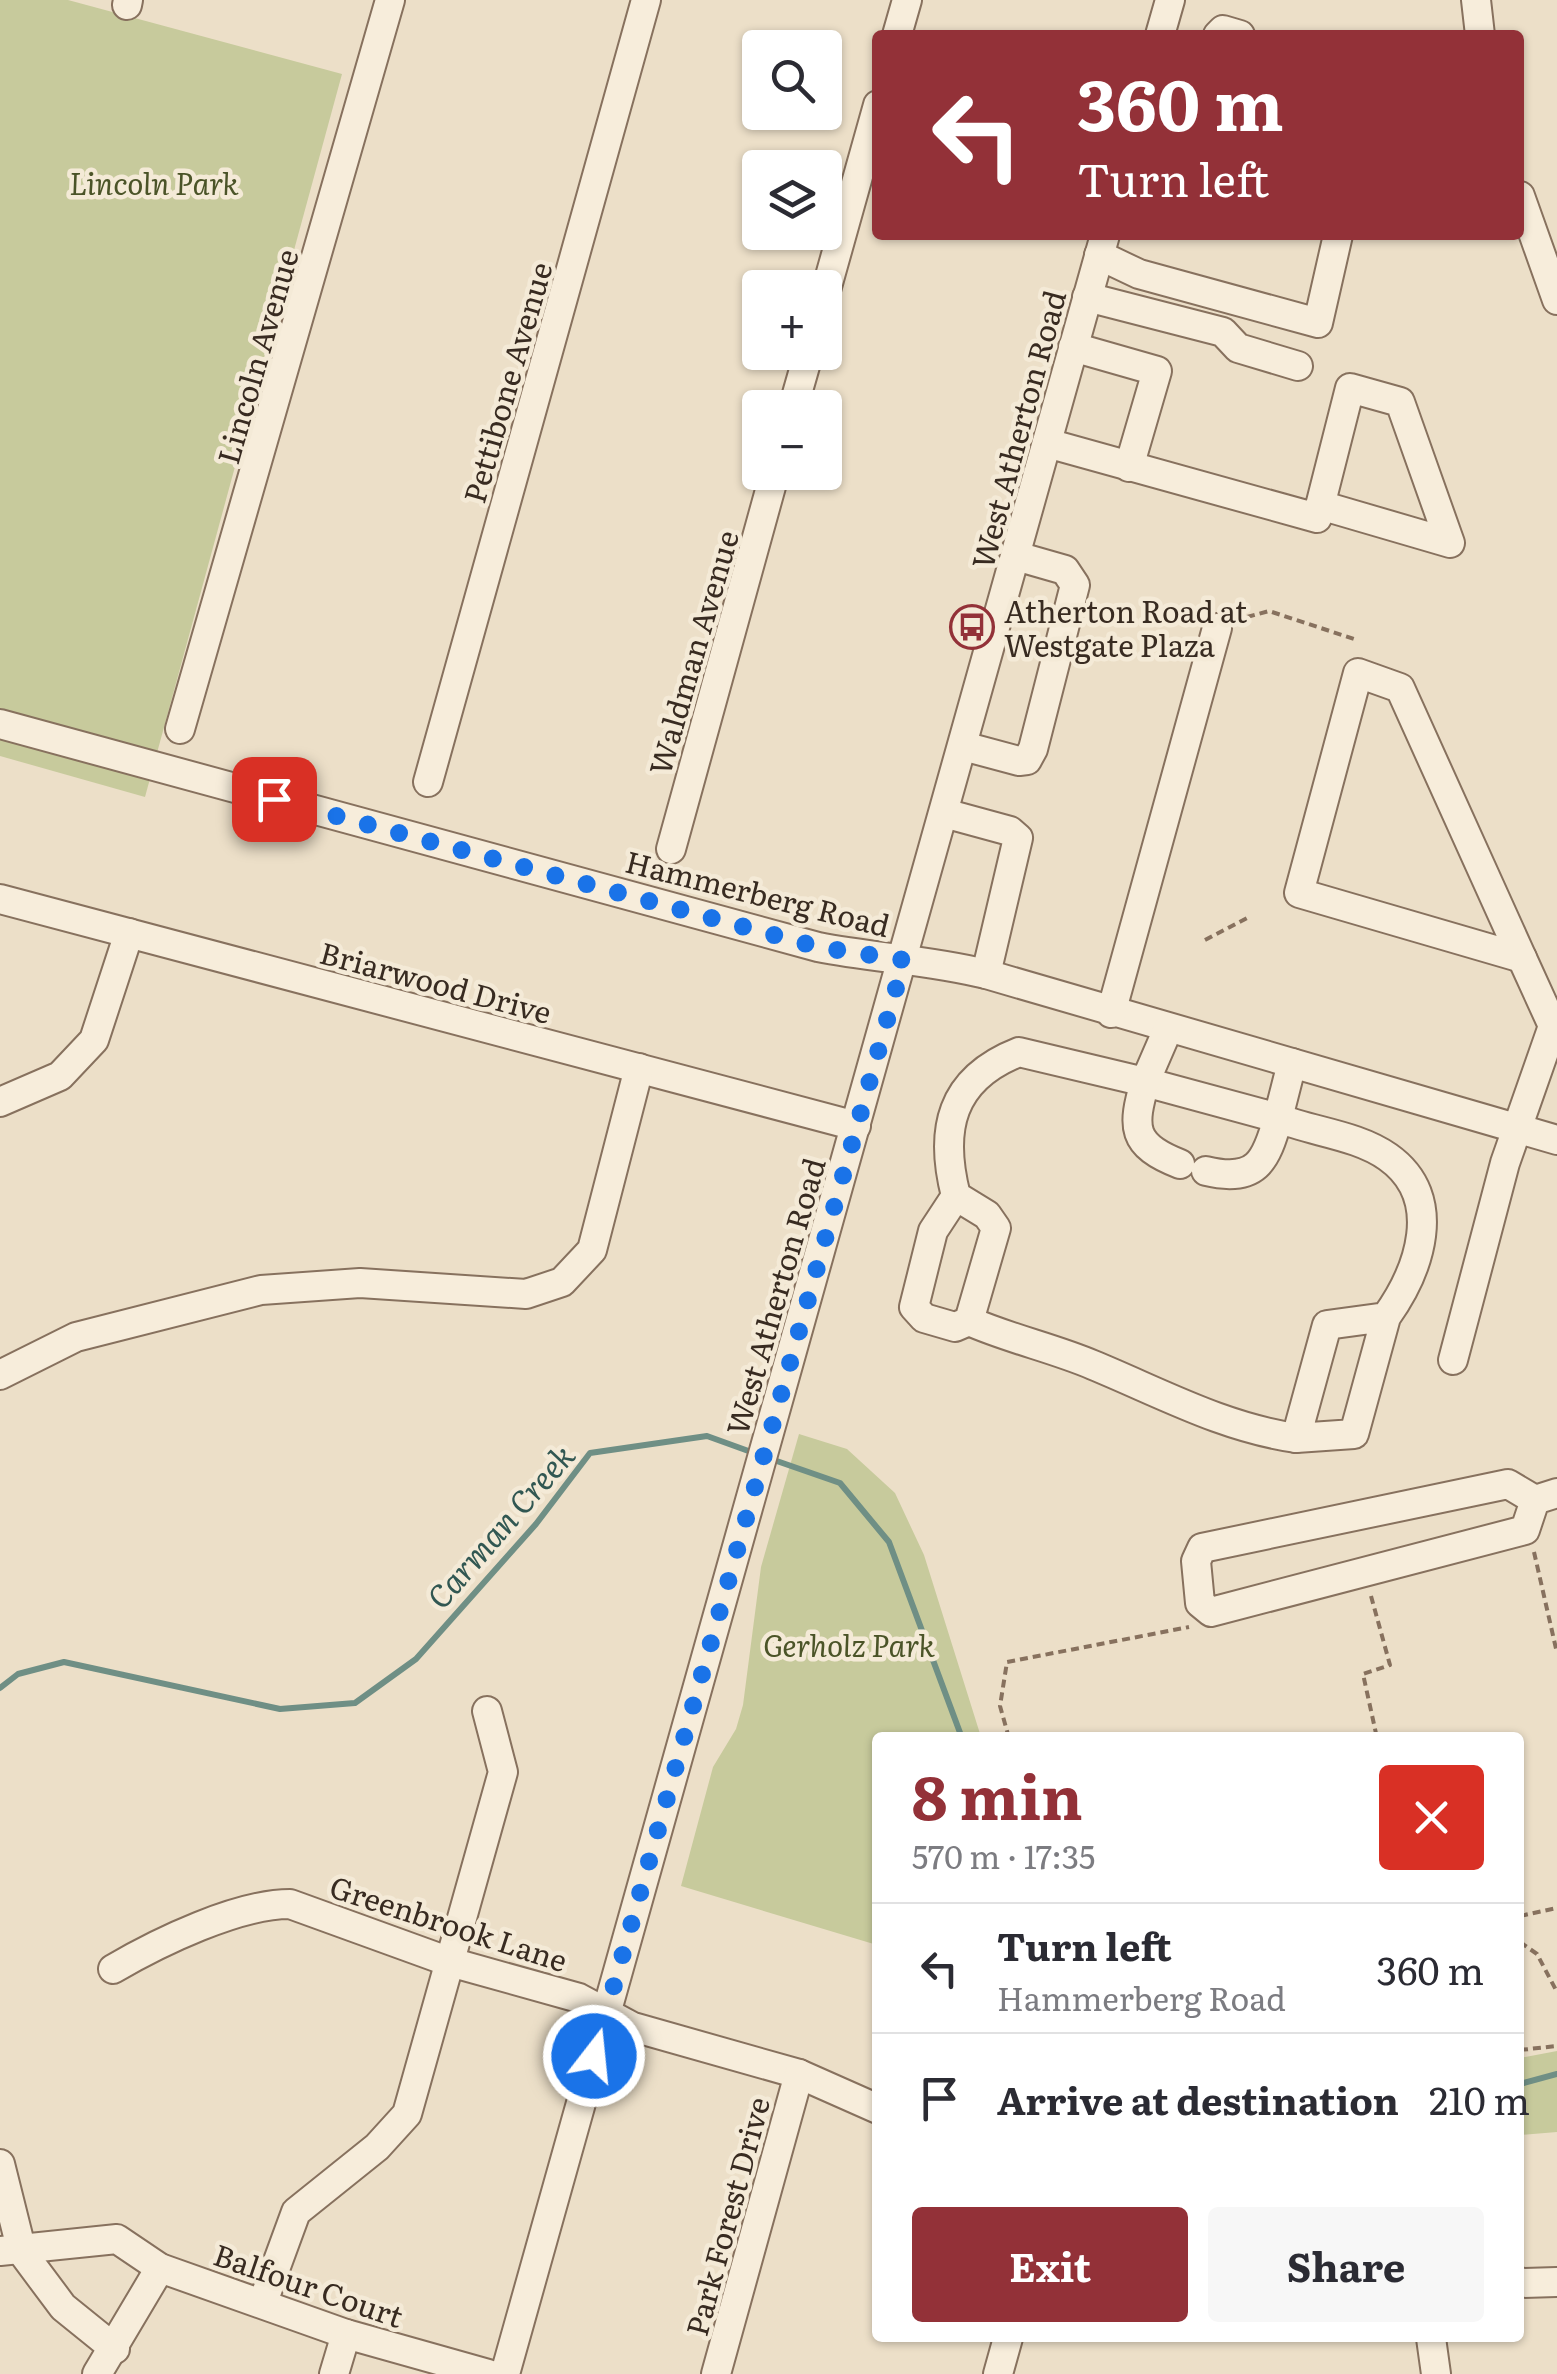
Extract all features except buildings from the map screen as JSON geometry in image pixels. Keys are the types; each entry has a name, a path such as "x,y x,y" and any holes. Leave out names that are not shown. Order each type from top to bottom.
{"street":[{"name":"Lincoln Avenue","path":"180,729 390,0"},
{"name":"Pettibone Avenue","path":"428,782 646,0"},
{"path":"898,30 907,0"},
{"path":"1161,30 1170,0"},
{"path":"1476,0 1479,30"},
{"path":"832,270 872,126"},
{"path":"1524,207 1557,300"},
{"path":"1102,245 1138,274 1318,323 1337,240"},
{"name":"West Atherton Road","path":"506,2374 1102,245"},
{"path":"1088,297 1223,332 1238,348 1298,366"},
{"path":"1074,347 1157,371 1129,466"},
{"path":"1047,443 1317,518 1320,505 1350,388 1400,402 1450,542 1320,505"},
{"name":"Waldman Avenue","path":"670,849 770,490"},
{"path":"963,746 1019,760 1027,760 1032,749 1074,584 1064,570 1016,556"},
{"path":"1110,1013 1216,628"},
{"path":"1453,1360 1516,1128 1554,1026 1400,688 1358,673 1299,893 1522,958"},
{"name":"Hammerberg Road","path":"0,724 818,947 942,963 986,974 1557,1140"},
{"path":"944,813 1010,832 1018,838 986,974"},
{"name":"Briarwood Drive","path":"0,898 856,1126"},
{"path":"0,1102 60,1076 94,1040 129,934"},
{"path":"1168,1030 1145,1082 1135,1118 1141,1140 1158,1156 1193,1167 1231,1177 1246,1173 1269,1150 1292,1063"},
{"path":"956,1196 933,1231 914,1307 924,1318 956,1327 969,1321 996,1228 987,1215 956,1196 946,1156 950,1121 978,1075 999,1059 1019,1052 1046,1055 1278,1118 1370,1148 1390,1158 1418,1197 1424,1241 1414,1272 1386,1316 1354,1434 1296,1438 1188,1410 1092,1364 1013,1341 969,1321"},
{"path":"0,1375 76,1337 261,1290 360,1284 526,1294 562,1282 592,1250 640,1068"},
{"path":"1296,1438 1327,1325 1386,1316"},
{"path":"1508,1484 1546,1496 1525,1530 1210,1612 1200,1604 1196,1561 1202,1548 1508,1484"},
{"path":"263,2302 296,2212 377,2147 407,2114 503,1772 487,1711"},
{"name":"Greenbrook Lane","path":"112,1969 142,1952 266,1904 290,1904 450,1962 578,1998 634,2027 799,2074 872,2105"},
{"name":"Park Forest Drive","path":"716,2374 799,2074"},
{"path":"0,2164 11,2252 63,2306 115,2350"},
{"name":"Balfour Court","path":"11,2252 117,2239 160,2268 346,2334 488,2374"},
{"path":"97,2374 115,2350 160,2268"},
{"path":"1524,2283 1557,2282"},
{"path":"334,2374 346,2334"},
{"path":"998,2374 1007,2342"},
{"path":"1432,2342 1436,2374"}],"path":[{"path":"1247,617 1270,611 1354,638"},
{"path":"1205,940 1251,916"},
{"path":"1534,1552 1557,1654"},
{"path":"1369,1588 1390,1665 1363,1674 1376,1732"},
{"path":"1007,1732 1000,1706 1007,1662 1194,1626"},
{"path":"1524,1915 1557,1908"},
{"path":"1524,1945 1538,1954 1557,1992"},
{"path":"1524,2050 1557,2046"}],"green space":[{"name":"Lincoln Park","path":"0,0 68,0 342,74 145,797 0,756"},
{"name":"Gerholz Park","path":"799,1434 847,1449 895,1493 924,1555 979,1732 872,1732 872,1943 681,1886 713,1767 736,1729 743,1705 761,1567"},
{"path":"1557,2051 1557,2132 1524,2135 1524,2057"}],"waterway":[{"name":"Carman Creek","path":"0,1688 18,1674 64,1662 280,1709 355,1703 416,1659 536,1524 590,1453 707,1436 754,1453"},
{"name":"Carman Creek","path":"771,1459 840,1483 889,1542 960,1732"},
{"name":"Carman Creek","path":"1524,2083 1557,2074"}],"place":[{"name":"Atherton Road at Westgate Plaza","path":"972,627"}],"route":[{"path":"274,799 818,947 904,960 594,2056"}]}
